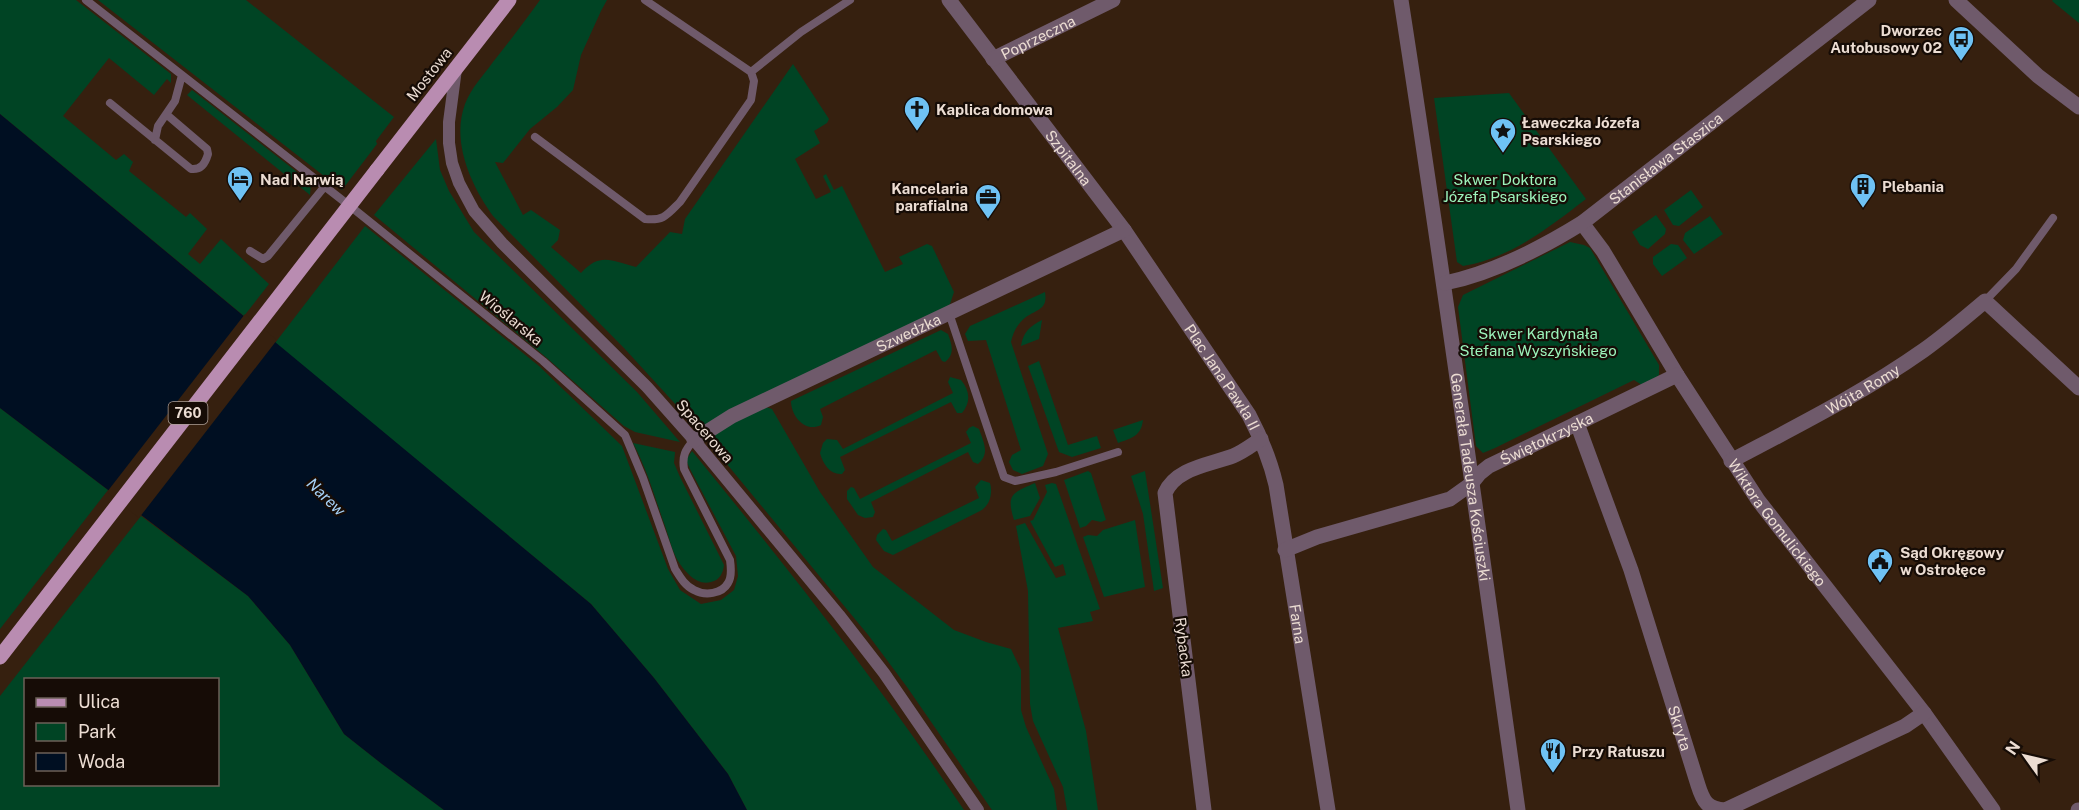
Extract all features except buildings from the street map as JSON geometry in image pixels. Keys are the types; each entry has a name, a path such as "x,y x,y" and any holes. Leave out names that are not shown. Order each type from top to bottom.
{"main road":[{"name":"Mostowa","path":"0,657 509,0"}],"street":[{"name":"Szpitalna","path":"949,0 1124,230"},
{"name":"Poprzeczna","path":"993,58 1113,0"},
{"name":"Generała Tadeusza Kościuszki","path":"1401,0 1445,283 1471,484 1518,810"},
{"name":"Stanisława Staszica","path":"1445,283 1481,273 1541,246 1582,223 1869,0"},
{"path":"1956,0 2038,76 2079,106"},
{"name":"Spacerowa","path":"456,69 448,122 449,142 452,163 459,183 474,212 502,243 647,387 694,440 885,673 978,810"},
{"name":"Wiktora Gomulickiego","path":"1582,223 1603,252 1677,375 1758,500 1924,713 1994,810"},
{"name":"Szwedzka","path":"694,440 732,416 1124,230"},
{"name":"Plac Jana Pawła II","path":"1124,230 1249,415 1261,439 1235,455 1184,473 1169,485"},
{"path":"1985,301 2079,388"},
{"name":"Wójta Romy","path":"1731,461 1855,395 1924,350 1985,301"},
{"name":"Świętokrzyska","path":"1285,550 1317,537 1450,499 1471,484 1489,466 1677,375"},
{"name":"Skryta","path":"1577,423 1630,570 1704,802 1709,806 1725,810 1905,726 1924,713"},
{"name":"Farna","path":"1261,439 1270,460 1276,485 1328,810"},
{"name":"Rybacka","path":"1169,485 1166,504 1204,810"}],"lane":[{"name":"Wioślarska","path":"86,0 325,186 543,361 625,435 643,478 675,569 684,582 694,590 705,594 721,590 729,582 730,560 684,469 682,458 694,440"},
{"path":"535,137 645,219 658,220 667,215 680,202 752,100 754,81 751,72 645,0"},
{"path":"751,72 801,32 850,0"},
{"path":"155,140 158,126 175,101 182,75"},
{"path":"110,103 190,169 197,169 206,161 207,149 166,114"},
{"path":"250,251 263,259 268,256 325,186"},
{"path":"1985,301 2016,269 2053,218"},
{"path":"949,313 1004,477 1015,481 1056,472 1118,452"}],"green space":[{"path":"0,0 76,0 171,74 171,83 167,79 154,95 109,58 63,116 116,160 124,154 133,162 129,171 186,217 190,213 207,229 188,254 200,264 221,239 269,284 244,316 0,114"},
{"path":"98,0 246,0 394,117 376,141 377,144 342,190"},
{"path":"540,0 607,0 581,55 573,90 557,107 530,129 503,163 495,162 523,215 531,210 560,230 558,240 551,247 581,273 588,266 600,260 636,267 670,232 682,234 685,219 793,64 829,119 827,123 814,131 820,143 795,159 816,199 831,192 823,176 826,174 834,190 842,186 885,272 903,264 899,257 927,244 932,246 954,292 950,304 699,430 624,348 493,216 471,177 460,133 465,104 470,93"},
{"path":"2079,0 2079,23 2052,1"},
{"path":"192,90 311,183 310,195 187,95"},
{"name":"Skwer Doktora Józefa Psarskiego","path":"1509,93 1586,199 1543,231 1513,249 1481,262 1463,266 1457,262 1434,98"},
{"path":"436,139 440,170 449,191 474,232 637,392 680,442 635,432 624,426 547,358 374,215"},
{"path":"1691,190 1703,207 1679,226 1673,225 1664,210"},
{"path":"1656,215 1666,229 1665,234 1648,249 1640,245 1632,232"},
{"path":"1710,216 1723,234 1694,254 1683,240 1685,233"},
{"path":"365,226 539,366 622,446 668,569 680,590 701,604 721,600 734,590 738,576 736,556 686,460 692,451 832,627 964,810 747,810 728,774 654,678 591,604 275,343"},
{"name":"Skwer Kardynała Stefana Wyszyńskiego","path":"1570,242 1590,248 1659,365 1659,375 1645,387 1634,380 1483,453 1476,446 1458,307 1463,295"},
{"path":"1671,244 1678,245 1687,258 1662,276 1653,264 1653,257"},
{"path":"1045,292 1046,298 1043,305 1021,322 1011,342 1048,454 1043,466 1022,474 1013,470 1009,462 1012,455 1021,450 986,340 968,341 965,334 970,326"},
{"path":"1042,320 1039,339 1021,346 1028,330"},
{"path":"941,330 948,334 951,346 950,356 945,362 936,350 820,409 823,417 821,425 815,427 804,425 793,412 791,401"},
{"path":"1039,361 1068,445 1097,436 1101,448 1072,457 1059,452 1028,366"},
{"path":"950,377 961,380 968,392 967,405 962,413 957,413 951,402 840,457 845,470 842,474 834,473 825,465 820,453 827,439 837,440 843,449 953,393 948,382"},
{"path":"766,407 772,409 820,492 873,567 954,630 1011,649 1021,670 1021,710 1026,727 1054,789 1057,810 992,810 869,636 707,440 724,427"},
{"path":"0,408 108,490 0,629"},
{"path":"1143,420 1138,433 1118,443 1113,430"},
{"path":"973,426 979,429 985,448 984,456 978,464 973,462 968,452 871,502 875,512 873,517 865,518 858,515 847,499 847,491 851,487 860,499 971,443 966,432"},
{"path":"633,443 675,452 674,463 680,477 724,565 717,580 706,583 696,580 678,561 647,473"},
{"path":"1088,471 1091,473 1106,520 1101,522 1092,520 1080,528 1064,480"},
{"path":"1145,471 1163,588 1154,591 1143,514 1131,476"},
{"path":"981,480 990,483 991,491 988,503 980,511 893,555 884,551 876,540 877,535 883,529 892,541 979,498 975,487"},
{"path":"1035,483 1040,498 1030,516 1014,520 1011,505 1013,496 1021,489"},
{"path":"1056,484 1100,609 1090,612 1093,621 1058,628 1086,731 1098,810 1067,810 1063,787 1033,721 1030,704 1028,591 1016,526 1025,523 1056,578 1066,575 1063,564 1055,567 1030,521 1033,520 1047,492 1045,485"},
{"path":"141,516 248,596 290,645 344,734 444,810 0,810 0,696"},
{"path":"1135,520 1145,587 1104,597 1083,537 1097,536 1103,530"}],"water":[{"name":"Narew","path":"0,114 591,604 654,678 728,774 747,810 444,810 344,734 290,645 248,596 0,408"}],"pier":[{"path":"245,314 277,340 139,518 107,492"}],"place":[{"name":"Dworzec Autobusowy 02","path":"1961,62"},
{"name":"Kaplica domowa","path":"917,132"},
{"name":"Ławeczka Józefa Psarskiego","path":"1503,154"},
{"name":"Nad Narwią","path":"240,202"},
{"name":"Plebania","path":"1863,209"},
{"name":"Kancelaria parafialna","path":"988,220"},
{"name":"Sąd Okręgowy w Ostrołęce","path":"1880,584"},
{"name":"Przy Ratuszu","path":"1553,774"}]}
